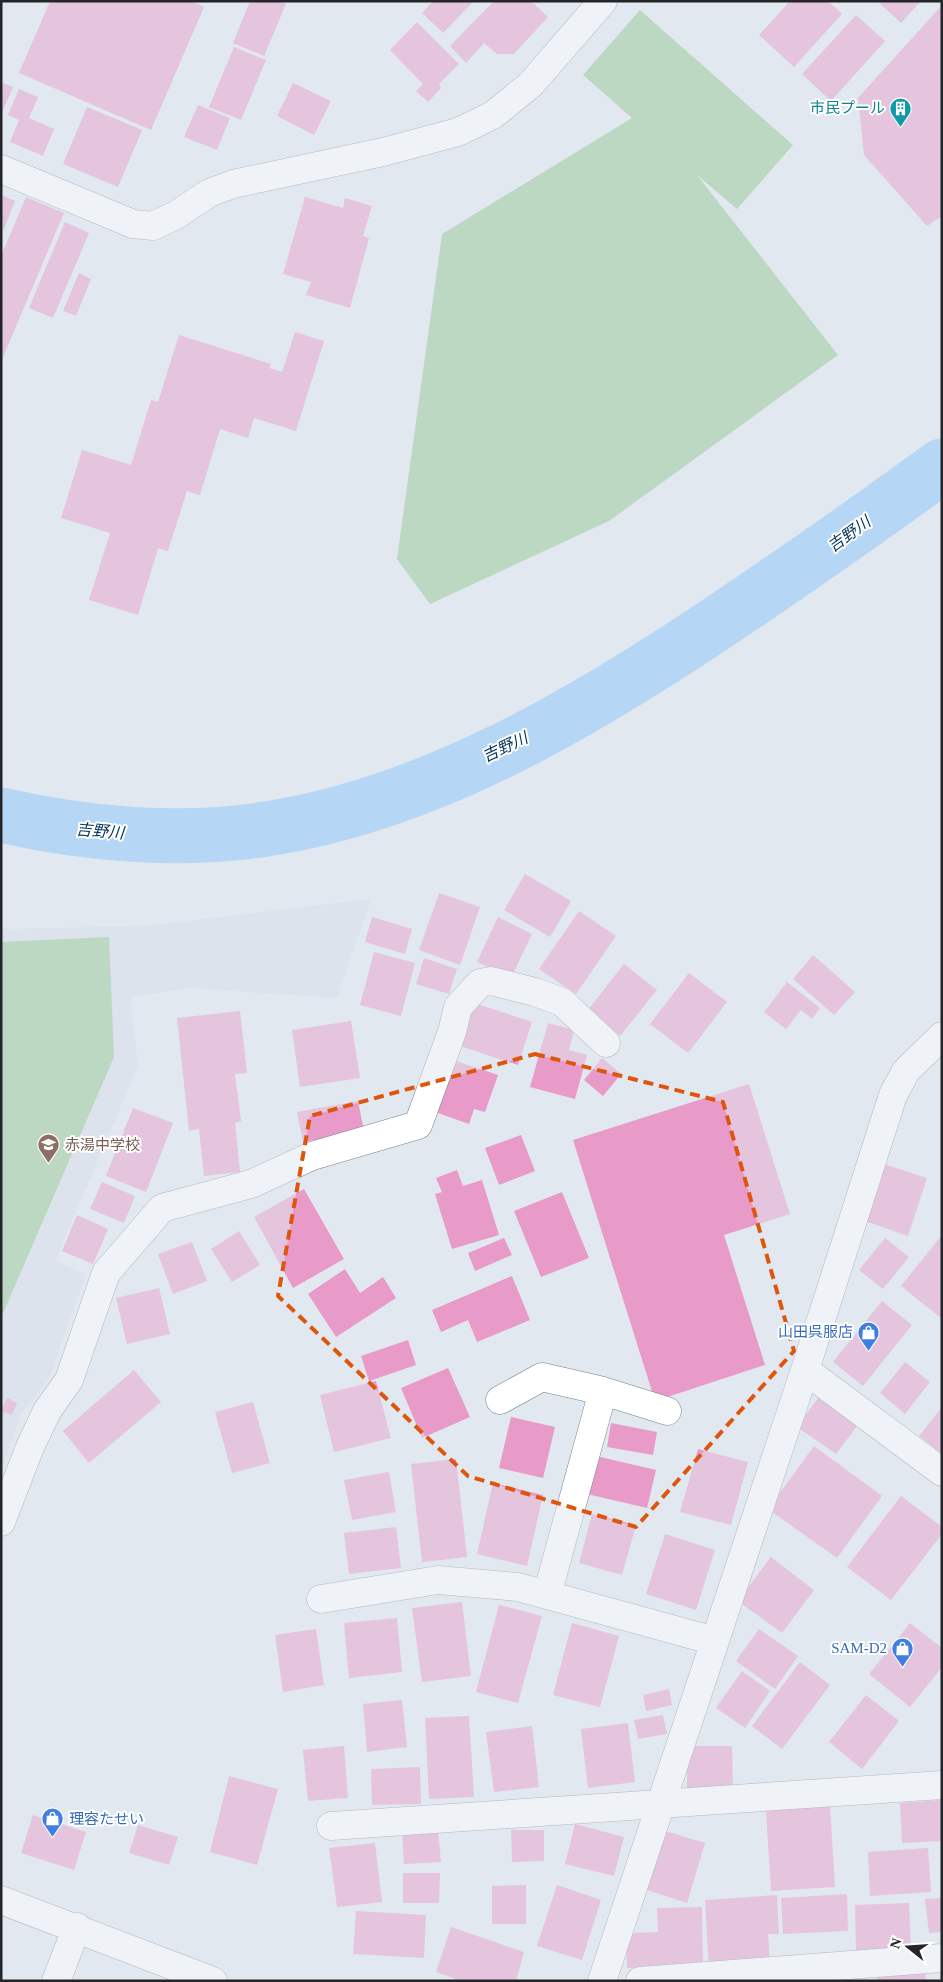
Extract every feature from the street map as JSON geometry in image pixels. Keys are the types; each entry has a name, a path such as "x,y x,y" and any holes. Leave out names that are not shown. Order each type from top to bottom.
{"street":[{"path":"1,169 133,224 153,226 176,215 209,193 233,184 383,152 458,132 493,115 530,85 603,1"},
{"path":"1,1522 33,1440 47,1411 69,1380 106,1273 162,1208 251,1184 312,1156 418,1124 452,1032 458,1007 480,984 491,981 535,992 562,1002 606,1043"},
{"path":"602,1981 805,1370 893,1095 906,1071 942,1036"},
{"path":"805,1370 942,1472"},
{"path":"500,1400 542,1377 603,1391 667,1411"},
{"path":"547,1595 603,1391"},
{"path":"321,1599 438,1580 518,1587 715,1641"},
{"path":"331,1826 942,1785"},
{"path":"1,1900 77,1927 213,1981"},
{"path":"56,1981 77,1927"},
{"path":"640,1981 942,1958"}],"highlighted area":[{"path":"535,1054 723,1102 794,1351 636,1527 468,1476 278,1296 310,1116"}],"shaded area":[{"name":"赤湯中学校","path":"371,899 337,998 189,988 130,997 138,1066 55,1261 86,1274 49,1379 21,1414 1,1471 1,927 10,929 146,926"}],"green space":[{"path":"640,10 793,145 737,209 697,175 838,355 609,521 430,604 397,559 442,234 632,118 583,75"},
{"path":"109,937 114,1057 1,1318 1,942"}],"building":[{"path":"50,1 191,1 204,7 151,130 19,73"},
{"path":"250,1 278,1 286,4 264,56 233,43"},
{"path":"433,1 474,1 443,33 422,13"},
{"path":"494,1 531,1 548,17 514,54 497,54 484,43 466,63 450,46"},
{"path":"790,1 828,1 842,14 794,67 759,35"},
{"path":"877,1 921,1 901,23"},
{"name":"市民プール","path":"942,5 942,216 927,226 864,155 858,98"},
{"path":"856,15 885,41 831,101 802,74"},
{"path":"417,22 459,64 439,84 441,88 428,102 416,91 423,84 390,50"},
{"path":"234,47 266,60 241,120 209,107"},
{"path":"1,82 13,87 1,115"},
{"path":"293,83 331,101 314,135 277,116"},
{"path":"19,89 38,97 29,118 54,129 43,156 10,142 19,120 8,115"},
{"path":"198,105 230,118 217,150 184,137"},
{"path":"87,107 142,130 118,187 63,164"},
{"path":"1,195 15,201 4,229 1,228"},
{"path":"26,197 64,213 1,362 1,256"},
{"path":"305,197 343,208 345,198 372,206 363,236 369,238 350,308 306,295 311,282 283,274"},
{"path":"65,222 89,233 53,318 29,308"},
{"path":"79,273 91,279 76,316 63,311"},
{"path":"295,332 324,341 296,431 254,418 248,438 220,429 200,495 187,491 168,551 158,548 138,615 89,600 110,533 61,518 82,450 131,465 151,400 158,402 179,335 271,364 269,368 282,372"},
{"path":"525,874 571,901 550,937 504,910"},
{"path":"439,893 480,907 460,965 419,950"},
{"path":"579,911 616,936 576,994 539,969"},
{"path":"372,917 412,929 405,954 365,942"},
{"path":"498,917 532,934 511,978 477,962"},
{"path":"374,952 415,963 401,1016 360,1005"},
{"path":"813,955 855,992 834,1015 793,979"},
{"path":"424,958 457,969 449,994 416,984"},
{"path":"624,964 657,990 620,1036 588,1010"},
{"path":"689,973 727,1002 688,1053 650,1024"},
{"path":"787,982 820,1008 812,1019 801,1010 786,1029 764,1012"},
{"path":"471,1002 532,1022 518,1065 457,1045"},
{"path":"240,1011 247,1073 235,1074 241,1121 235,1123 240,1172 204,1176 199,1129 189,1131 177,1018"},
{"path":"351,1021 360,1078 300,1087 292,1030"},
{"path":"548,1023 574,1030 569,1050 587,1055 575,1099 530,1087"},
{"path":"602,1058 621,1074 603,1096 584,1080"},
{"path":"453,1060 498,1075 485,1112 474,1109 469,1124 435,1112"},
{"path":"749,1084 790,1214 724,1235 765,1365 655,1401 573,1140"},
{"path":"358,1101 364,1131 303,1142 297,1112"},
{"path":"133,1108 173,1123 146,1192 106,1176"},
{"path":"521,1135 535,1171 499,1185 485,1148"},
{"path":"884,1164 927,1178 908,1236 865,1221"},
{"path":"457,1170 463,1186 482,1180 499,1235 452,1249 435,1194 442,1192 436,1178"},
{"path":"102,1182 135,1196 124,1223 90,1209"},
{"path":"304,1189 344,1259 293,1288 254,1217"},
{"path":"562,1192 589,1258 541,1277 514,1211"},
{"path":"77,1215 108,1229 93,1264 62,1251"},
{"path":"239,1231 260,1265 232,1282 211,1249"},
{"path":"942,1235 942,1317 941,1318 901,1286"},
{"path":"504,1238 512,1255 475,1271 468,1253"},
{"path":"885,1238 909,1257 883,1289 859,1270"},
{"path":"192,1242 207,1281 173,1294 158,1254"},
{"path":"345,1269 360,1293 383,1277 396,1298 336,1337 308,1294"},
{"path":"512,1276 530,1320 477,1342 468,1320 441,1332 432,1310"},
{"path":"159,1288 170,1334 127,1344 116,1298"},
{"path":"882,1301 912,1325 863,1386 833,1362"},
{"path":"408,1340 416,1365 369,1381 361,1356"},
{"path":"905,1362 930,1382 905,1414 880,1393"},
{"path":"448,1368 470,1417 422,1438 401,1388"},
{"path":"134,1370 161,1402 89,1463 63,1431"},
{"path":"376,1381 391,1438 334,1452 320,1395"},
{"path":"7,1398 17,1403 12,1415 1,1411"},
{"path":"818,1398 857,1426 836,1454 797,1427"},
{"path":"253,1402 270,1463 232,1473 215,1412"},
{"path":"942,1407 942,1454 919,1436"},
{"path":"511,1417 555,1427 543,1478 499,1468"},
{"path":"611,1423 657,1432 653,1455 607,1447"},
{"path":"814,1446 882,1496 837,1558 768,1509"},
{"path":"698,1449 748,1462 731,1525 680,1512"},
{"path":"596,1456 656,1470 647,1508 587,1494"},
{"path":"456,1459 467,1557 422,1562 411,1464"},
{"path":"389,1472 396,1512 352,1520 344,1480"},
{"path":"493,1483 543,1495 527,1566 477,1554"},
{"path":"901,1496 942,1527 942,1534 891,1600 847,1567"},
{"path":"592,1514 636,1525 622,1575 579,1563"},
{"path":"396,1527 401,1568 349,1574 344,1533"},
{"path":"665,1534 715,1550 696,1610 646,1594"},
{"path":"771,1557 814,1590 782,1633 738,1601"},
{"path":"462,1602 471,1676 422,1682 412,1608"},
{"path":"499,1605 542,1616 518,1703 476,1692"},
{"path":"397,1618 402,1672 349,1678 344,1623"},
{"path":"572,1623 619,1636 600,1707 553,1695"},
{"path":"910,1623 942,1648 942,1667 910,1707 869,1674"},
{"path":"316,1629 324,1685 283,1692 275,1635"},
{"path":"759,1629 798,1656 775,1689 736,1661"},
{"path":"800,1662 830,1685 782,1749 752,1726"},
{"path":"742,1671 770,1691 745,1728 716,1708"},
{"path":"669,1689 672,1705 646,1711 643,1695"},
{"path":"866,1695 899,1721 862,1769 829,1742"},
{"path":"402,1700 407,1747 367,1752 363,1704"},
{"path":"663,1715 667,1734 638,1739 634,1720"},
{"path":"469,1716 474,1797 429,1799 425,1718"},
{"path":"628,1723 635,1782 588,1788 581,1729"},
{"path":"532,1726 539,1787 494,1792 486,1732"},
{"path":"344,1746 348,1798 308,1801 303,1750"},
{"path":"687,1746 732,1746 733,1792 687,1792"},
{"path":"420,1767 421,1804 372,1805 371,1769"},
{"path":"229,1776 278,1789 257,1865 210,1852"},
{"path":"942,1800 942,1841 902,1843 900,1803"},
{"path":"830,1806 835,1887 771,1891 766,1810"},
{"path":"33,1815 86,1832 74,1870 21,1853"},
{"path":"575,1824 624,1837 614,1876 565,1864"},
{"path":"138,1825 178,1837 169,1865 129,1853"},
{"path":"438,1830 441,1862 404,1864 402,1833"},
{"path":"511,1830 544,1830 544,1861 512,1862"},
{"path":"662,1830 705,1843 687,1903 644,1889"},
{"path":"375,1843 382,1902 337,1907 329,1848"},
{"path":"928,1848 931,1892 870,1896 868,1852"},
{"path":"403,1873 440,1873 439,1903 403,1903"},
{"path":"526,1885 526,1924 492,1924 492,1886"},
{"path":"557,1885 601,1900 582,1960 537,1946"},
{"path":"847,1894 848,1931 783,1934 781,1898"},
{"path":"777,1895 779,1934 768,1934 770,1965 709,1969 705,1900"},
{"path":"942,1898 942,1932 929,1933 925,1899"},
{"path":"909,1903 911,1949 856,1952 855,1905"},
{"path":"702,1907 703,1966 627,1968 626,1933 658,1932 657,1908"},
{"path":"356,1911 426,1915 424,1958 353,1954"},
{"path":"451,1927 524,1952 516,1981 455,1981 456,1979 436,1972"},
{"path":"925,1971 926,1981 878,1981 877,1976"}],"waterway":[{"name":"吉野川","path":"1,815 33,822 99,831 167,836 200,835 266,829 327,817 387,799 446,777 503,750 559,721 614,689 747,603 942,466"}],"place":[{"name":"市民プール","path":"901,127"},
{"name":"赤湯中学校","path":"49,1164"},
{"name":"山田呉服店","path":"869,1351"},
{"name":"SAM-D2","path":"903,1667"},
{"name":"理容たせい","path":"53,1838"}]}
